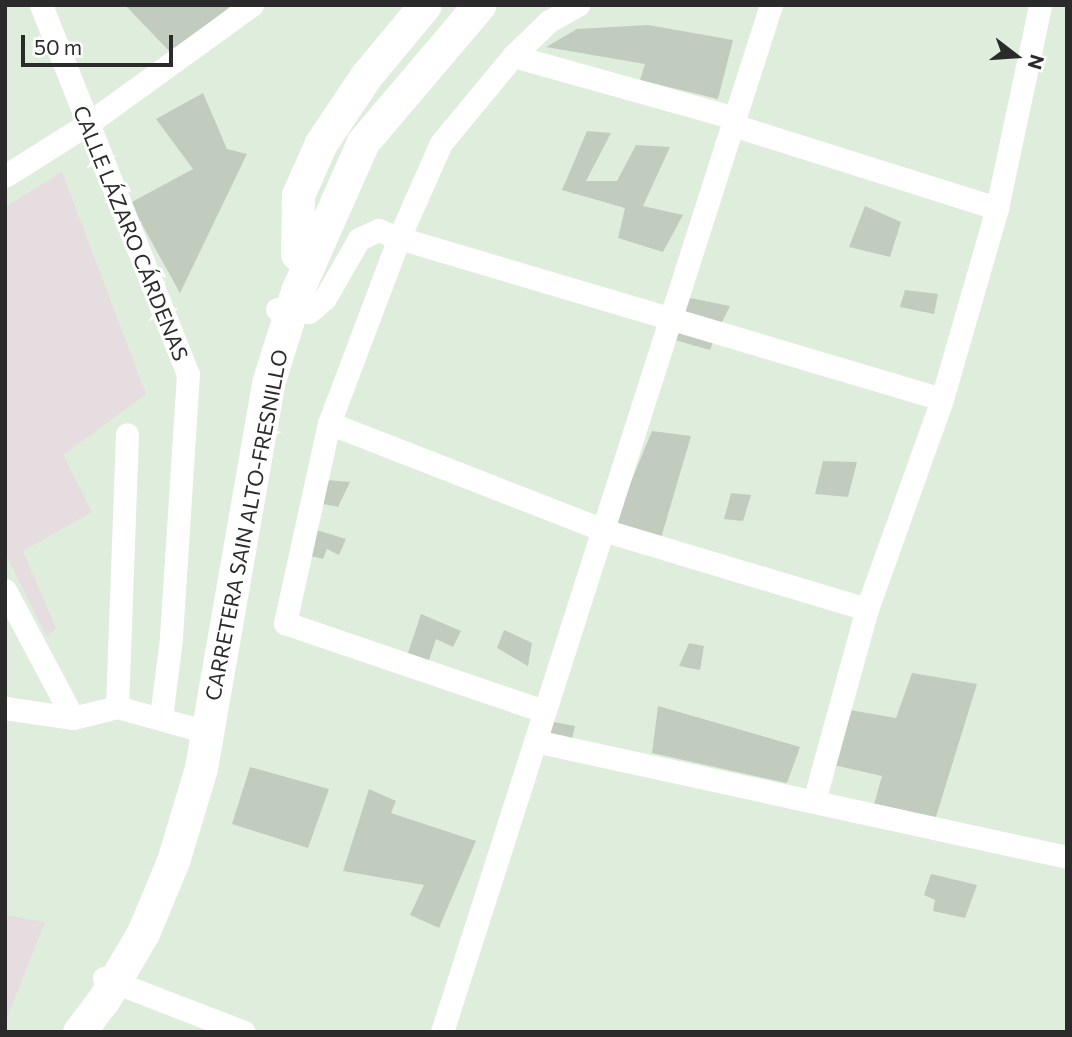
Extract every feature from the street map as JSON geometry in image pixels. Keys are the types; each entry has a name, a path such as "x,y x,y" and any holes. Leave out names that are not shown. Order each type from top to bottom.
{"main road":[{"path":"297,254 298,195 321,143 366,76 425,5"},
{"path":"283,311 297,254 344,145 399,67 454,5"},
{"path":"79,1032 119,958 165,843 201,730 262,355 363,142 479,5"},
{"path":"64,1032 109,980"}],"street":[{"name":"CALLE LÁZARO CÁRDENAS","path":"41,5 86,125 188,374 172,639 161,717"},
{"path":"5,176 86,125 252,5"},
{"path":"544,712 285,622 329,423 399,238 441,143 513,56 549,21 578,5"},
{"path":"442,1032 771,5"},
{"path":"814,801 867,609 942,399 997,208 1040,5"},
{"path":"513,56 734,121 997,208"},
{"path":"283,311 309,312 325,299 359,239 378,230 670,320 942,399"},
{"path":"329,423 603,530 867,609"},
{"path":"117,707 127,433"},
{"path":"5,590 73,718"},
{"path":"5,708 73,718 117,707 201,730"},
{"path":"535,741 1067,857"},
{"path":"109,980 244,1032"}],"shaded area":[{"path":"62,172 146,394 63,455 92,512 23,551 56,628 47,637 5,553 5,207"},
{"path":"5,915 45,922 5,1023"}],"building":[{"path":"125,5 232,5 172,54"},
{"path":"648,25 733,40 718,99 640,80 645,64 546,47 577,29"},
{"path":"203,93 227,149 247,154 180,293 130,203 193,169 156,119"},
{"path":"587,131 611,133 586,181 617,181 636,145 670,147 643,206 683,215 663,252 618,238 625,208 562,190"},
{"path":"865,206 901,222 890,257 849,247"},
{"path":"905,290 938,294 934,314 900,307"},
{"path":"690,298 730,306 719,328 682,321"},
{"path":"680,325 715,337 710,350 675,340"},
{"path":"652,431 691,436 661,538 613,525"},
{"path":"823,461 857,462 848,497 815,494"},
{"path":"327,480 350,482 338,507 318,503"},
{"path":"731,493 751,495 743,521 724,519"},
{"path":"313,529 346,539 339,555 327,549 323,559 311,556"},
{"path":"421,614 461,631 453,647 436,639 427,666 406,659"},
{"path":"504,630 532,643 528,666 497,648"},
{"path":"689,643 704,646 700,670 679,666"},
{"path":"912,673 977,684 935,820 873,808 882,776 829,764 844,709 896,718"},
{"path":"658,706 800,747 787,783 652,753"},
{"path":"554,722 575,726 571,743 547,738"},
{"path":"250,767 329,789 308,848 232,824"},
{"path":"369,789 396,801 391,813 476,841 439,928 410,915 424,885 343,871"},
{"path":"931,874 977,885 965,918 933,911 935,900 924,895"}]}
